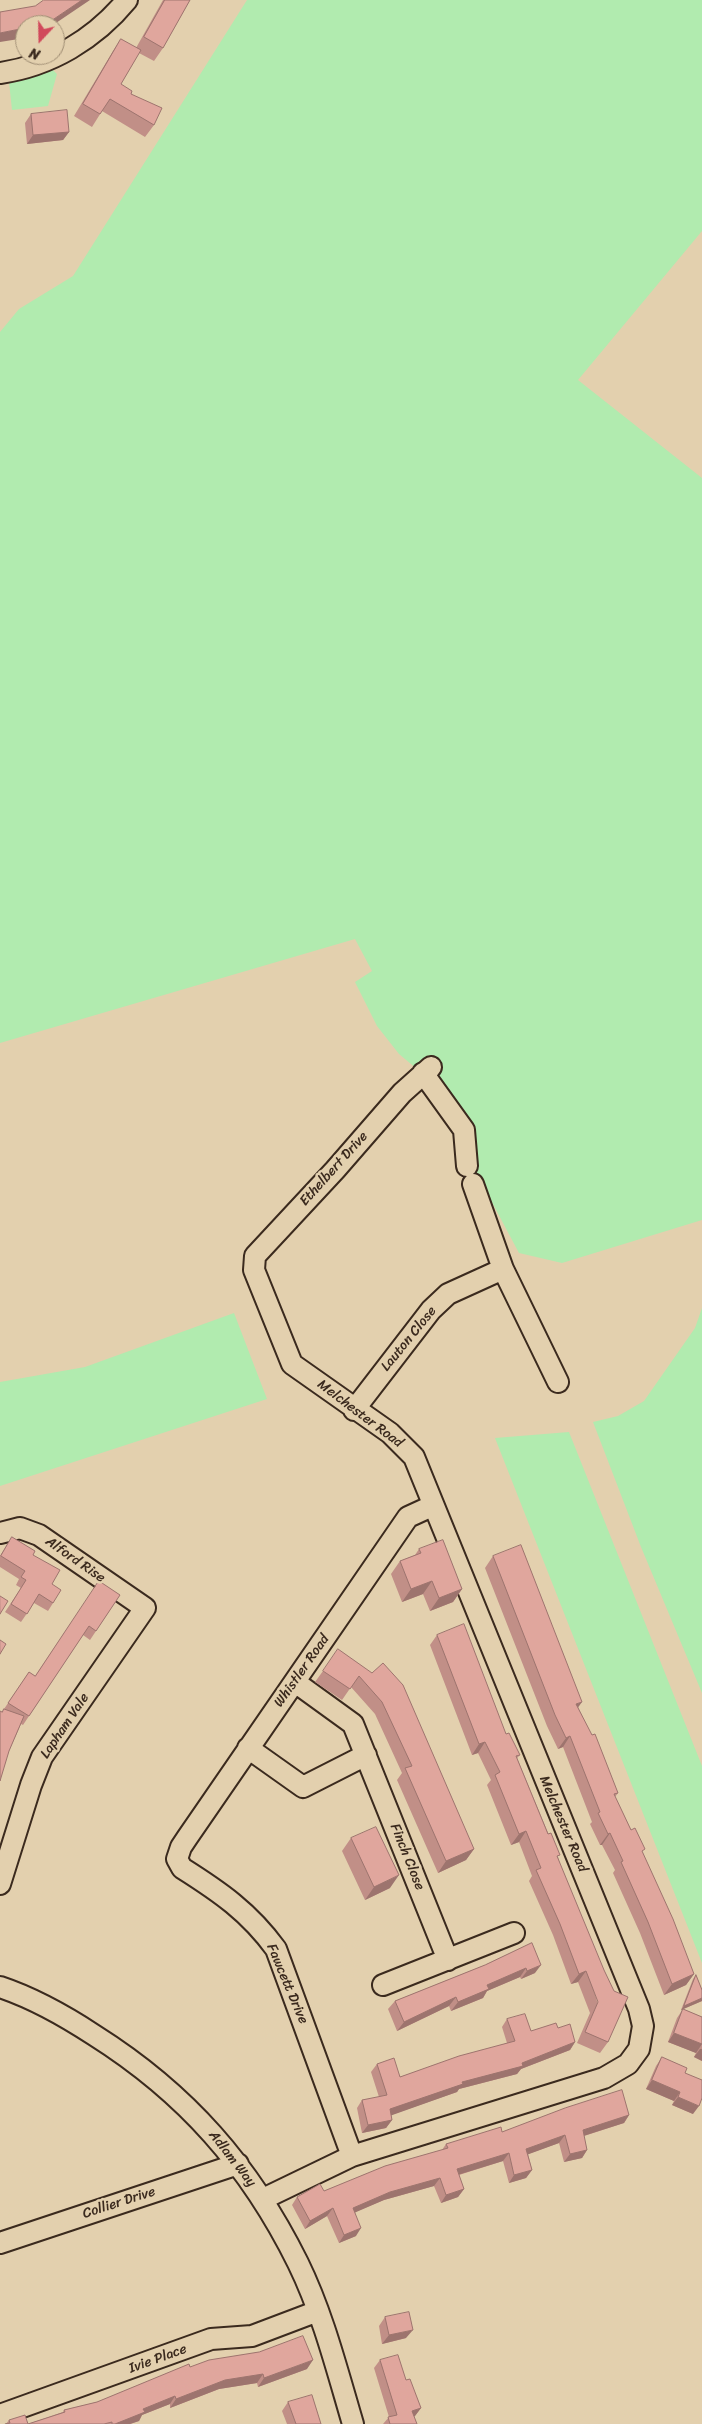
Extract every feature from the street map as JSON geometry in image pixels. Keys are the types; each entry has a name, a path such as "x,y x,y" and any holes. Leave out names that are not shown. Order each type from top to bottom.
{"street":[{"path":"0,73 35,65 69,49 94,34 127,0"},
{"name":"Ethelbert Drive","path":"254,1270 255,1256 335,1170 402,1093 427,1070 464,1130 470,1175 503,1269"},
{"path":"503,1269 558,1382"},
{"name":"Lauton Close","path":"354,1410 431,1310 448,1294 503,1269"},
{"name":"Melchester Road","path":"254,1270 292,1364 354,1410 390,1433 414,1458 432,1506 630,1984 643,2026 642,2039 628,2064 604,2078 352,2156 263,2199"},
{"name":"Whistler Road","path":"181,1847 408,1517 432,1506"},
{"name":"Alford Rise","path":"0,1534 20,1528 39,1535 145,1608"},
{"name":"Lapham Vale","path":"0,1884 31,1785 42,1757 145,1608"},
{"name":"Finch Close","path":"295,1682 353,1724 448,1960"},
{"path":"248,1748 303,1786 366,1755"},
{"name":"Fawcett Drive","path":"181,1847 177,1859 182,1868 235,1904 259,1927 276,1950 352,2156"},
{"path":"383,1985 514,1933"},
{"name":"Adlam Way","path":"0,1987 55,2011 123,2053 181,2100 202,2121 238,2164 263,2199 298,2264 318,2311 354,2424"},
{"name":"Collier Drive","path":"0,2243 238,2164"},
{"name":"Ivie Place","path":"0,2414 212,2339 252,2336 318,2311"}],"green space":[{"path":"247,0 702,0 702,231 578,380 702,478 702,1220 562,1263 519,1253 453,1129 435,1084 399,1054 377,1026 355,982 372,971 355,939 0,1043 0,332 19,309 73,276"},
{"path":"51,68 57,74 48,106 12,110 9,82 33,77"},
{"path":"702,1308 702,1693 641,1547 593,1422 618,1416 644,1401 695,1328"},
{"path":"234,1313 267,1399 0,1486 0,1382 85,1367"},
{"path":"569,1432 702,1766 702,1963 495,1438"}],"building":[{"path":"44,0 82,0 60,15 15,15 15,30 0,33 0,12 35,6"},
{"path":"165,0 190,0 163,48 144,37"},
{"path":"121,39 141,50 121,84 132,91 131,94 162,108 154,125 110,99 100,114 83,104"},
{"path":"67,110 69,132 33,135 31,114"},
{"path":"12,1537 35,1551 33,1555 60,1570 52,1584 61,1590 53,1603 39,1594 27,1614 11,1604 26,1580 21,1577 25,1571 1,1556"},
{"path":"443,1540 462,1589 439,1598 432,1581 411,1589 400,1561 421,1553 419,1549"},
{"path":"521,1545 582,1702 576,1704 592,1735 595,1734 618,1793 614,1794 631,1830 635,1828 645,1849 642,1851 673,1919 694,1974 672,1984 648,1922 621,1862 623,1861 598,1813 600,1812 570,1736 566,1738 555,1715 493,1556"},
{"path":"99,1581 120,1595 96,1631 89,1626 29,1716 8,1703 29,1672 35,1676"},
{"path":"0,1596 8,1601 0,1614"},
{"path":"464,1624 506,1734 509,1733 520,1755 516,1756 548,1834 551,1833 560,1855 557,1856 604,1970 614,1991 628,1997 608,2042 585,2032 598,2002 586,1971 579,1974 560,1924 536,1870 541,1868 526,1831 519,1834 495,1775 500,1772 485,1742 479,1744 437,1635"},
{"path":"0,1640 6,1644 0,1654"},
{"path":"338,1649 372,1673 383,1663 403,1685 474,1849 446,1861 405,1768 412,1766 382,1702 359,1676 350,1689 323,1671"},
{"path":"4,1709 24,1716 9,1751 0,1781 0,1711 2,1712"},
{"path":"376,1827 399,1875 374,1887 351,1838"},
{"path":"532,1943 541,1965 527,1971 526,1968 487,1985 489,1989 458,2002 456,1997 404,2022 395,2001 485,1965"},
{"path":"696,1975 702,1990 702,1998 684,2006"},
{"path":"683,2009 702,2017 702,2044 674,2033"},
{"path":"525,2014 531,2031 556,2023 558,2028 570,2024 575,2042 522,2063 523,2066 462,2082 463,2084 390,2109 392,2120 368,2125 362,2100 387,2095 377,2064 394,2058 400,2077 459,2056 515,2041 507,2019"},
{"path":"662,2057 687,2068 685,2073 702,2080 702,2098 699,2106 678,2097 680,2092 652,2080"},
{"path":"622,2090 629,2115 583,2130 587,2150 570,2154 565,2135 526,2149 532,2170 514,2175 509,2153 457,2169 464,2189 446,2195 440,2178 390,2192 353,2208 361,2228 344,2235 333,2208 310,2221 297,2197 320,2184 324,2191 385,2166 448,2148 446,2144 501,2127 502,2132 565,2108"},
{"path":"409,2312 413,2330 389,2335 385,2317"},
{"path":"303,2336 313,2360 264,2378 263,2374 225,2380 176,2399 175,2396 143,2409 145,2412 115,2424 112,2424 112,2422 104,2424 28,2424 65,2412 64,2410 97,2402 189,2364 190,2367 209,2360 259,2352"},
{"path":"398,2355 406,2380 410,2379 421,2408 412,2411 417,2424 390,2424 388,2417 397,2415 380,2360"},
{"path":"312,2395 321,2424 296,2424 288,2402"},
{"path":"25,2415 28,2424 6,2424 10,2423 9,2420"}]}
